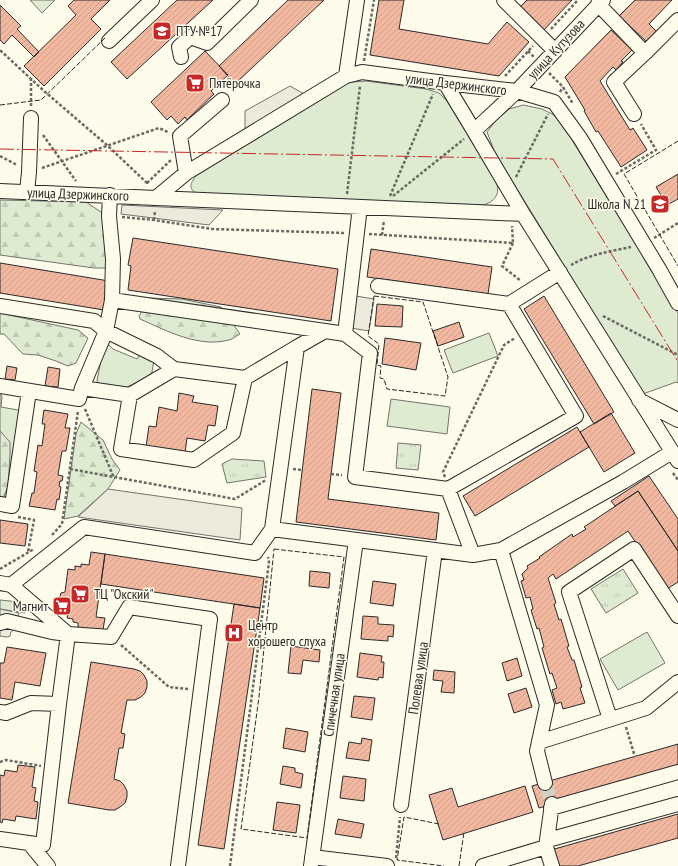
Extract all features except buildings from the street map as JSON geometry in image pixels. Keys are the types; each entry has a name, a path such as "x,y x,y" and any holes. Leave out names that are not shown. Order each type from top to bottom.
{"street":[{"path":"109,41 152,0"},
{"path":"181,57 179,47 190,37 207,43 251,0"},
{"path":"346,76 357,0"},
{"path":"504,0 555,51"},
{"path":"600,2 645,53"},
{"name":"улица Кутузова","path":"474,131 517,91 600,2"},
{"path":"634,114 614,82 678,20"},
{"name":"улица Дзержинского","path":"156,198 186,173 346,76 362,72 441,83 517,91 554,102 580,138 678,303"},
{"path":"272,529 473,555 501,550 623,482 675,457 474,131 441,83"},
{"path":"186,173 181,142 222,100"},
{"path":"27,192 31,118"},
{"name":"улица Дзержинского","path":"0,191 524,214"},
{"path":"80,398 106,331 112,300 112,259 109,216 110,195"},
{"path":"345,334 353,207"},
{"path":"378,286 509,304 560,272"},
{"path":"112,300 345,334 370,353 355,477 448,489 576,416 509,304"},
{"path":"0,306 94,321 106,331 157,356 174,369 245,378 325,331"},
{"path":"68,634 5,584 84,527 254,553 272,529 297,348"},
{"path":"0,386 80,398 130,395 174,369"},
{"path":"130,395 121,449 194,460 233,433 245,378"},
{"path":"6,505 29,391"},
{"path":"639,400 678,420"},
{"path":"448,489 473,555"},
{"name":"Спичечная улица","path":"312,858 356,540"},
{"path":"616,717 569,592 634,549 678,616"},
{"name":"Полевая улица","path":"401,805 435,550"},
{"path":"501,550 547,704 537,751 546,783"},
{"path":"0,623 8,621 52,632 111,637 129,606 210,619 178,866"},
{"path":"0,839 43,845 68,634"},
{"path":"539,742 646,708 678,682"},
{"path":"0,712 6,713 31,704 59,704"},
{"path":"552,866 547,843 551,806 678,772"},
{"path":"483,866 547,843 678,804"},
{"path":"29,843 48,866"},
{"path":"312,858 391,862"}],"path":[{"path":"353,207 362,72 374,0"},
{"path":"501,78 505,77 578,0"},
{"path":"0,51 108,146 150,186 156,198 154,220"},
{"path":"32,79 31,118 86,195"},
{"path":"441,83 388,200 474,131"},
{"path":"616,175 656,150 634,114"},
{"path":"29,172 159,128 181,142 147,183"},
{"path":"382,235 384,208"},
{"path":"560,272 580,260 643,244 678,223"},
{"path":"448,489 443,472 504,345 525,331"},
{"path":"48,538 62,524 80,398"},
{"path":"80,398 114,478"},
{"path":"70,469 234,499 280,472"},
{"path":"6,505 10,515 34,520 28,552"},
{"path":"230,866 270,562 262,542"},
{"path":"0,569 38,546"},
{"path":"111,637 169,686 201,691"},
{"path":"616,717 634,757"},
{"path":"0,762 6,760 52,768"},
{"path":"391,862 401,805"}],"green space":[{"path":"30,0 55,0 42,13"},
{"path":"366,81 426,89 439,93 447,101 496,180 498,189 495,198 484,205 197,194 192,190 191,184 196,176 343,85 352,82"},
{"path":"523,105 542,109 558,117 678,313 678,383 676,382 643,394 495,153 487,132 497,119 509,109"},
{"path":"0,200 86,202 104,214 108,229 106,268 94,268 0,255"},
{"path":"150,298 182,299 221,307 240,334 229,340 206,342 172,333 140,319 139,316"},
{"path":"0,313 78,330 88,338 76,363 68,366 38,355 23,354 4,334 0,334"},
{"path":"489,333 498,356 453,373 444,350"},
{"path":"109,345 113,349 137,359 141,353 154,360 150,376 125,388 98,383 97,381 101,360 106,347"},
{"path":"0,391 2,397 1,407 18,410 21,413 7,503 2,501 8,486 2,433 0,431"},
{"path":"391,399 450,407 447,434 387,426"},
{"path":"81,422 103,440 112,459 120,470 108,489 78,516 64,519 76,434"},
{"path":"0,431 10,442 8,486 2,501 0,501"},
{"path":"398,443 421,445 418,470 396,468"},
{"path":"232,459 264,461 266,477 227,483 222,464"},
{"path":"623,569 638,593 606,613 591,589"},
{"path":"0,600 19,602 21,607 26,608 25,613 0,609"},
{"path":"647,632 665,663 618,690 600,659"}],"shaded area":[{"path":"290,86 304,94 245,129 245,111"},
{"path":"122,205 223,210 209,225 121,214"},
{"path":"356,296 374,299 369,331 351,328"},
{"path":"108,489 242,508 240,540 78,517"},
{"path":"0,609 19,613 16,628 11,632 10,636 7,637 0,636"}],"tunnel":[{"path":"545,783 552,804"}],"fence":[{"path":"0,105 41,100 105,38"},
{"path":"678,141 624,174 678,266"},
{"path":"374,296 423,302 448,377 445,396 387,389 384,379 380,378 381,366 377,365 379,344 368,336 374,296"},
{"path":"274,549 344,557 307,838 241,829 259,697 274,549"},
{"path":"439,824 404,817 397,860 444,866"},
{"path":"459,866 464,832"}],"power":[{"path":"0,149 553,159 678,362"}],"place":[{"name":"ПТУ №17","path":"162,31"},
{"name":"Пятёрочка","path":"195,83"},
{"name":"Школа N 21","path":"660,204"},
{"name":"ТЦ \"Окский\"","path":"80,594"},
{"name":"Магнит","path":"62,606"},
{"name":"Центр хорошего слуха","path":"234,633"}]}
